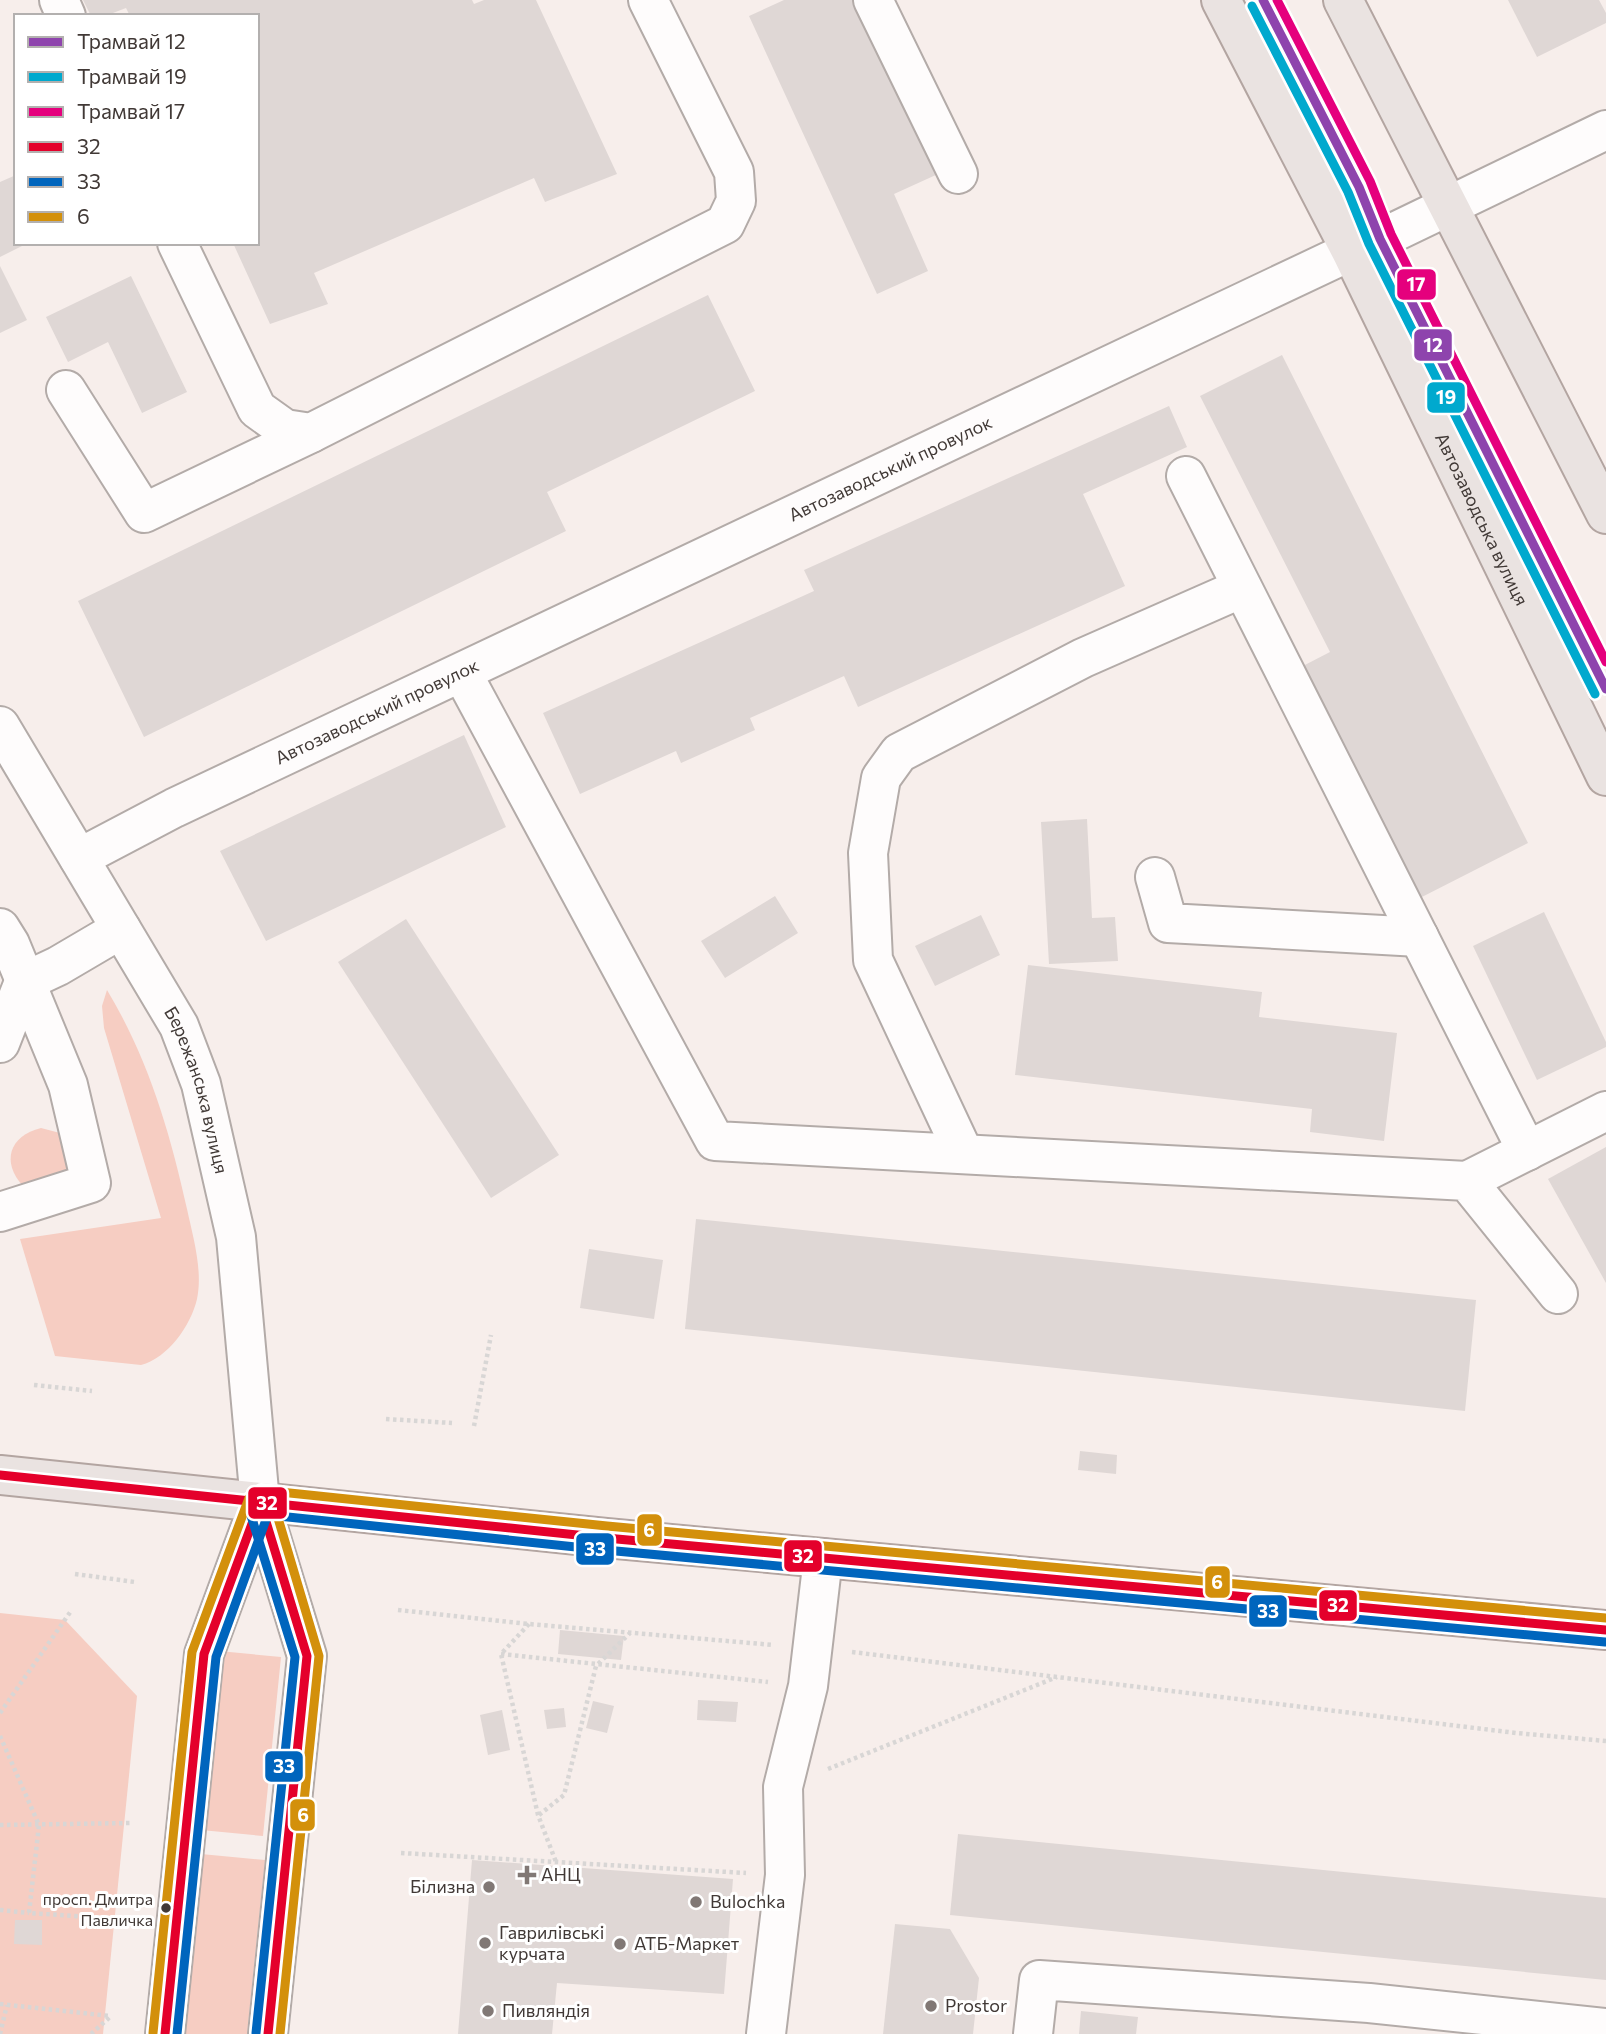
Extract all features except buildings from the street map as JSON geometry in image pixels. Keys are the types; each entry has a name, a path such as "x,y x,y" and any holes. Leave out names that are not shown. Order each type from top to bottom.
{"main road":[{"name":"Автозаводська вулиця","path":"1221,0 1351,251 1606,776"},
{"path":"1343,0 1606,514"},
{"path":"0,1475 823,1558 1606,1630"}],"street":[{"path":"66,390 144,513 311,433 725,224 736,201 734,172 648,0"},
{"path":"873,0 958,174"},
{"name":"Автозаводський провулок","path":"79,858 174,808 1606,130"},
{"path":"178,245 257,409 285,429 311,433"},
{"path":"1186,476 1527,1151"},
{"path":"964,1153 873,960 868,853 881,778 898,753 1083,658 1242,588"},
{"path":"462,673 715,1140 1466,1181 1606,1111"},
{"name":"Бережанська вулиця","path":"0,726 179,1026 201,1084 236,1237 260,1502"},
{"path":"1155,877 1168,923 1419,937"},
{"path":"0,928 10,944 68,1085 91,1183 0,1212"},
{"path":"0,1043 24,982 58,966 121,929"},
{"path":"1466,1181 1558,1294"},
{"path":"165,2034 204,1654 260,1502"},
{"path":"260,1502 307,1656 268,2034"},
{"path":"766,2034 785,1875 783,1787 808,1686 823,1558"},
{"path":"1033,2034 1040,1980 1368,2019 1606,2028"}],"path":[{"path":"474,1426 491,1335"},
{"path":"34,1385 92,1391"},
{"path":"386,1419 452,1423"},
{"path":"75,1574 135,1582"},
{"path":"398,1610 812,1648 1502,1731 1606,1741"},
{"path":"0,1713 71,1611"},
{"path":"501,1654 528,1624"},
{"path":"538,1815 564,1795 596,1666 631,1633"},
{"path":"501,1654 808,1686"},
{"path":"501,1654 538,1815 556,1862"},
{"path":"783,1787 1058,1677"},
{"path":"0,1736 39,1825 29,1913"},
{"path":"0,1825 131,1823"},
{"path":"401,1853 785,1875"},
{"path":"0,1910 121,1919"},
{"path":"0,2004 110,2016 91,2034"},
{"path":"0,2034 7,2005"}],"shaded area":[{"path":"107,990 122,1016 156,1096 180,1180 198,1265 199,1288 190,1319 169,1348 141,1365 55,1356 20,1239 161,1218 104,1028 102,1006"},
{"path":"41,1128 60,1133 74,1168 23,1186 12,1168 12,1151 22,1137"},
{"path":"0,1613 65,1620 137,1696 103,2034 0,2034"},
{"path":"219,1651 281,1657 263,1836 201,1830"},
{"path":"201,1854 265,1860 247,2034 182,2034"}],"tram line":[{"name":"12","path":"1263,0 1359,187 1380,239 1606,689"},
{"name":"17","path":"1277,0 1370,181 1391,234 1606,662"},
{"name":"19","path":"1252,6 1348,192 1369,244 1595,694"}],"transit line":[{"name":"32","path":"0,1475 606,1538 1606,1630"},
{"name":"6","path":"261,1490 607,1526 1606,1618"},
{"name":"6","path":"153,2033 192,1652 249,1498"},
{"name":"6","path":"272,1498 319,1656 280,2034"},
{"name":"32","path":"260,1502 307,1656 268,2034"},
{"name":"32","path":"165,2034 204,1654 260,1502"},
{"name":"33","path":"248,1506 295,1657 256,2033"},
{"name":"33","path":"177,2034 216,1657 271,1506"},
{"name":"33","path":"259,1514 605,1550 1605,1642"}],"place":[{"name":"АНЦ","path":"527,1875"},
{"name":"Білизна","path":"489,1887"},
{"name":"Bulochka","path":"696,1902"},
{"name":"просп. Дмитра Павличка","path":"166,1908"},
{"name":"Гаврилівські курчата","path":"485,1943"},
{"name":"АТБ-Маркет","path":"620,1944"},
{"name":"Prostor","path":"931,2006"},
{"name":"Пивляндія","path":"488,2011"}]}
